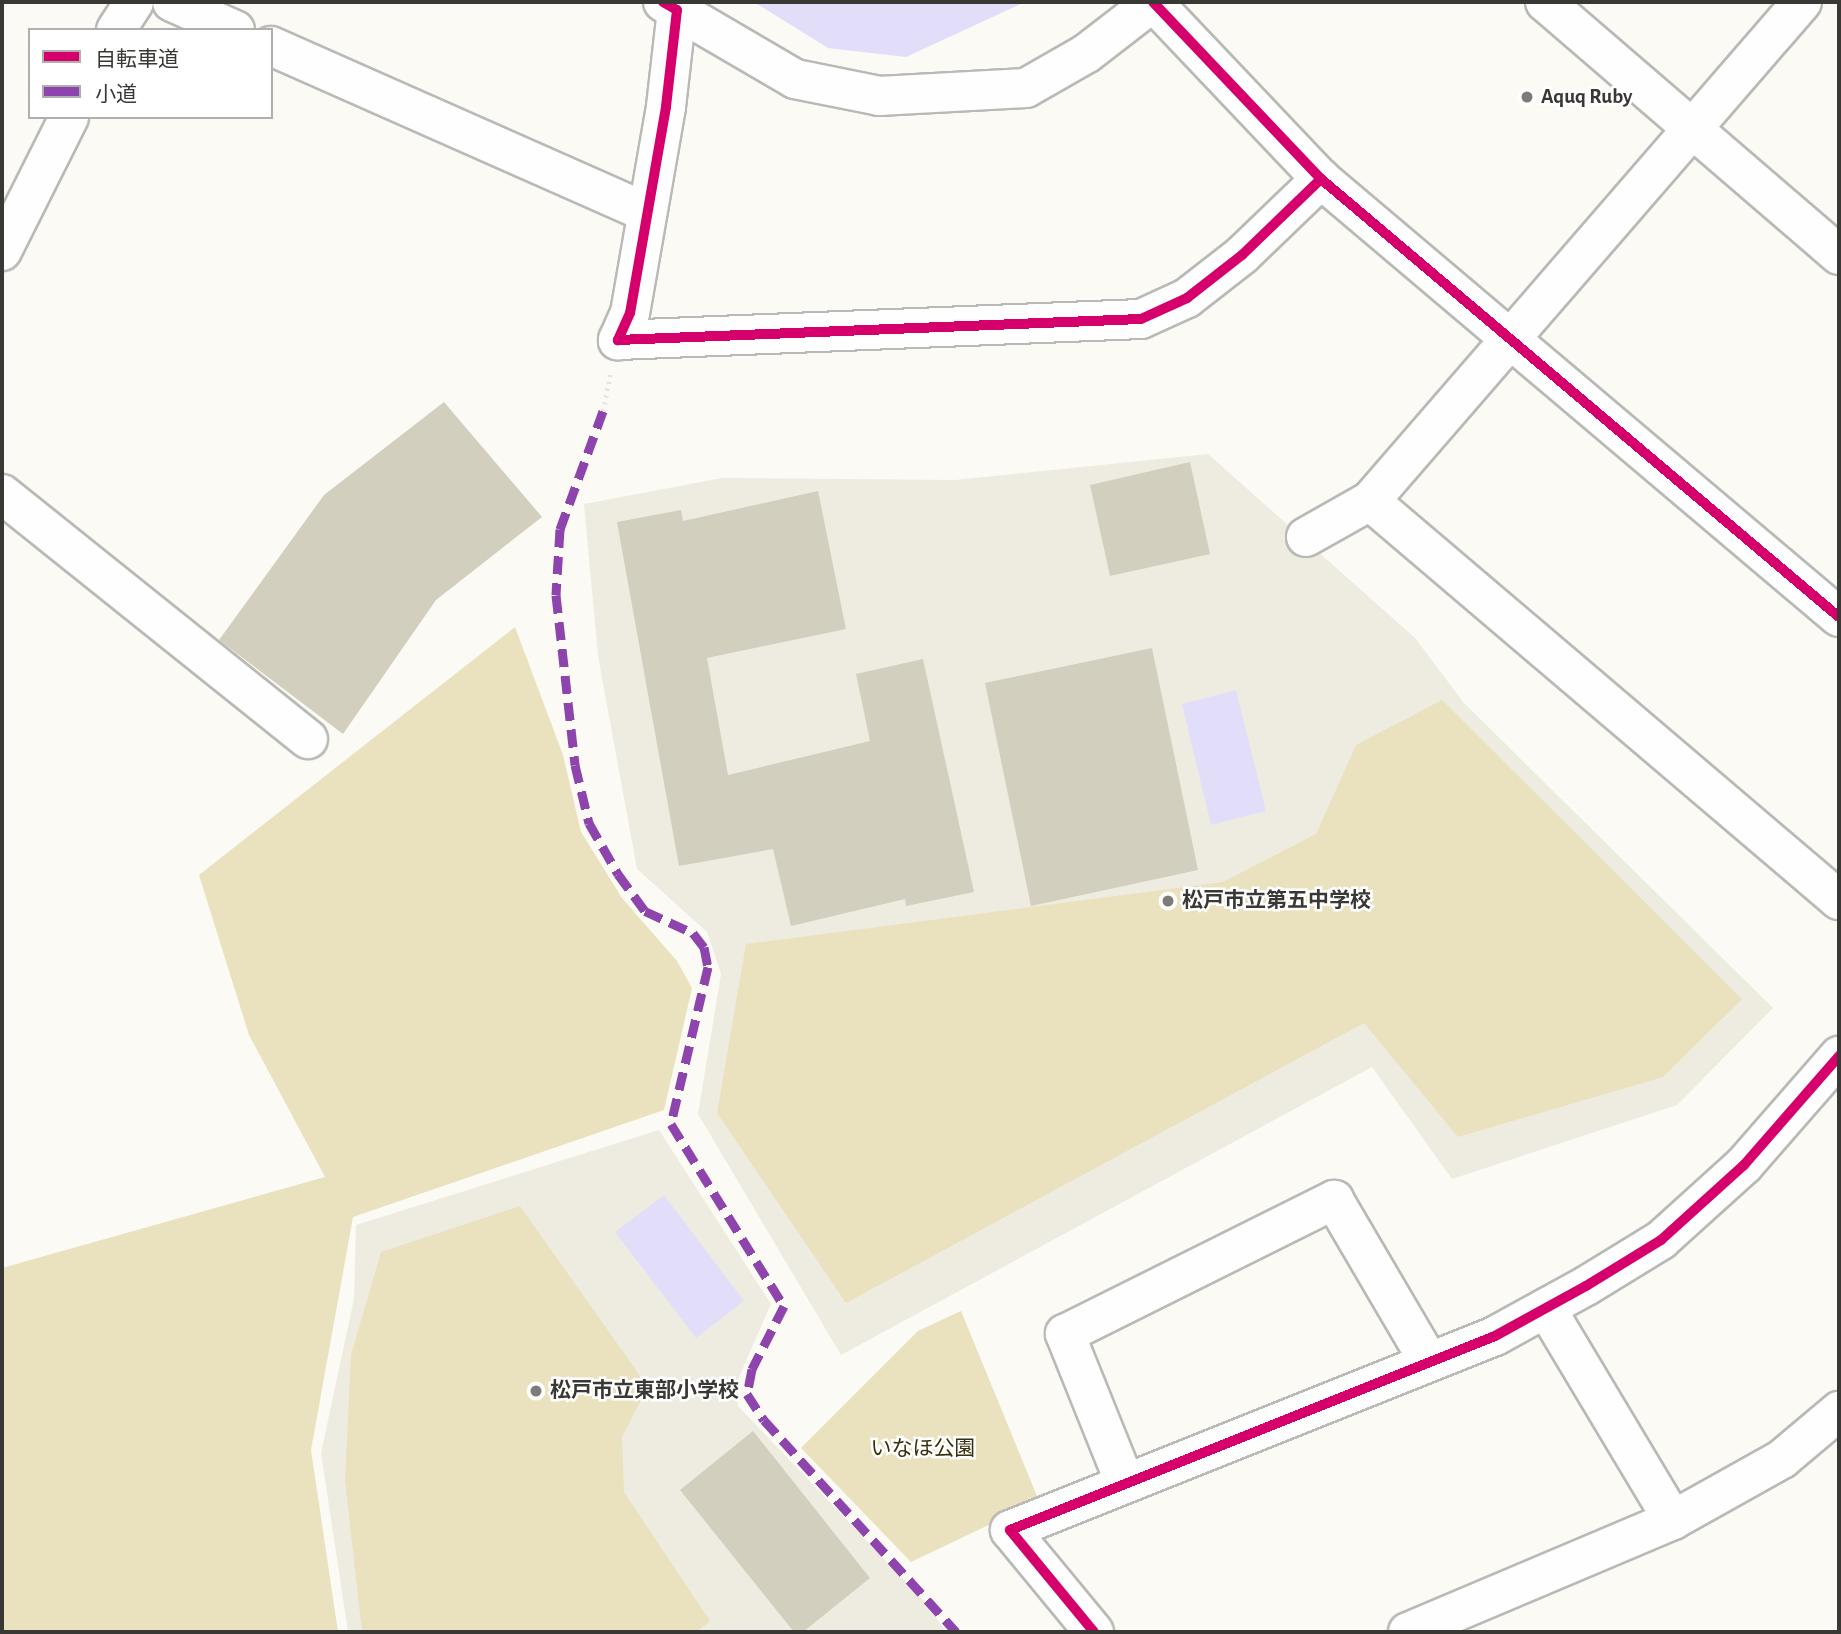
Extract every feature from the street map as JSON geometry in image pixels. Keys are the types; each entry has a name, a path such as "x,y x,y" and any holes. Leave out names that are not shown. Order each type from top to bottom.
{"street":[{"path":"117,28 134,2"},
{"path":"172,2 230,28"},
{"path":"1321,179 1187,298 1141,319 1091,324 618,340 630,313 647,213 670,6 795,79 879,96 1026,88 1087,53 1153,2 1321,179 1509,341 1839,617"},
{"path":"1545,2 1839,255"},
{"path":"1306,537 1370,501 1690,128 1802,2"},
{"path":"273,47 647,213"},
{"path":"2,251 68,119"},
{"path":"2,494 308,739"},
{"path":"1370,501 1839,900"},
{"path":"1094,1632 1010,1530 1429,1362 1546,1308 1661,1240 1744,1165 1839,1056"},
{"path":"1125,1483 1065,1334 1334,1200 1429,1362"},
{"path":"1546,1308 1674,1520"},
{"path":"1408,1632 1674,1520 1782,1459 1839,1410"}],"shaded area":[{"path":"754,2 1025,2 906,57 828,48"},
{"name":"松戸市立第五中学校","path":"1208,454 1415,638 1464,703 1773,1008 1677,1105 1452,1179 1372,1067 841,1355 698,1114 721,974 707,932 637,869 598,656 584,504 722,478 955,480"},
{"path":"1236,690 1266,811 1211,825 1182,704"},
{"name":"松戸市立東部小学校","path":"659,1130 771,1304 739,1377 738,1406 927,1604 946,1632 348,1632 321,1453 354,1299 356,1225"},
{"path":"664,1195 744,1301 696,1338 615,1232"}],"green space":[{"path":"515,627 563,755 581,832 622,898 677,961 692,988 664,1110 353,1217 311,1450 338,1632 2,1632 2,1268 325,1177 249,1035 199,875"},
{"path":"1442,700 1742,999 1663,1077 1458,1137 1364,1023 846,1303 717,1113 746,944 1223,882 1316,834 1356,745"},
{"path":"520,1206 648,1387 622,1437 624,1492 710,1621 696,1632 362,1632 345,1480 351,1355 381,1252"},
{"name":"いなほ公園","path":"961,1311 1039,1501 911,1562 801,1448 918,1331"}],"building":[{"path":"444,402 542,517 436,600 343,734 219,640 324,495"},
{"path":"1190,462 1210,554 1110,576 1090,485"},
{"path":"818,491 846,629 707,658 728,775 870,741 856,674 923,659 974,892 906,906 905,899 791,926 773,849 679,866 617,522 681,510 683,521"},
{"path":"1152,648 1198,870 1031,906 985,683"},
{"path":"753,1431 870,1578 803,1632 794,1632 680,1490"}],"marked path":[{"path":"603,411 560,529 556,595 575,765 589,823 618,874 645,911 693,933 704,947 708,967 671,1124 784,1306 752,1369 747,1394 764,1420 956,1632"}],"cycle path":[{"path":"663,2 677,10 666,107 630,313 618,340 1141,319 1187,298 1242,255 1321,179"},
{"path":"1153,2 1321,179 1839,617"},
{"path":"1094,1632 1010,1530 1495,1336 1586,1286 1661,1240 1744,1165 1839,1056"}],"place":[{"name":"Aquq Ruby","path":"1527,97"},
{"name":"松戸市立第五中学校","path":"1168,901"},
{"name":"松戸市立東部小学校","path":"536,1391"}]}
